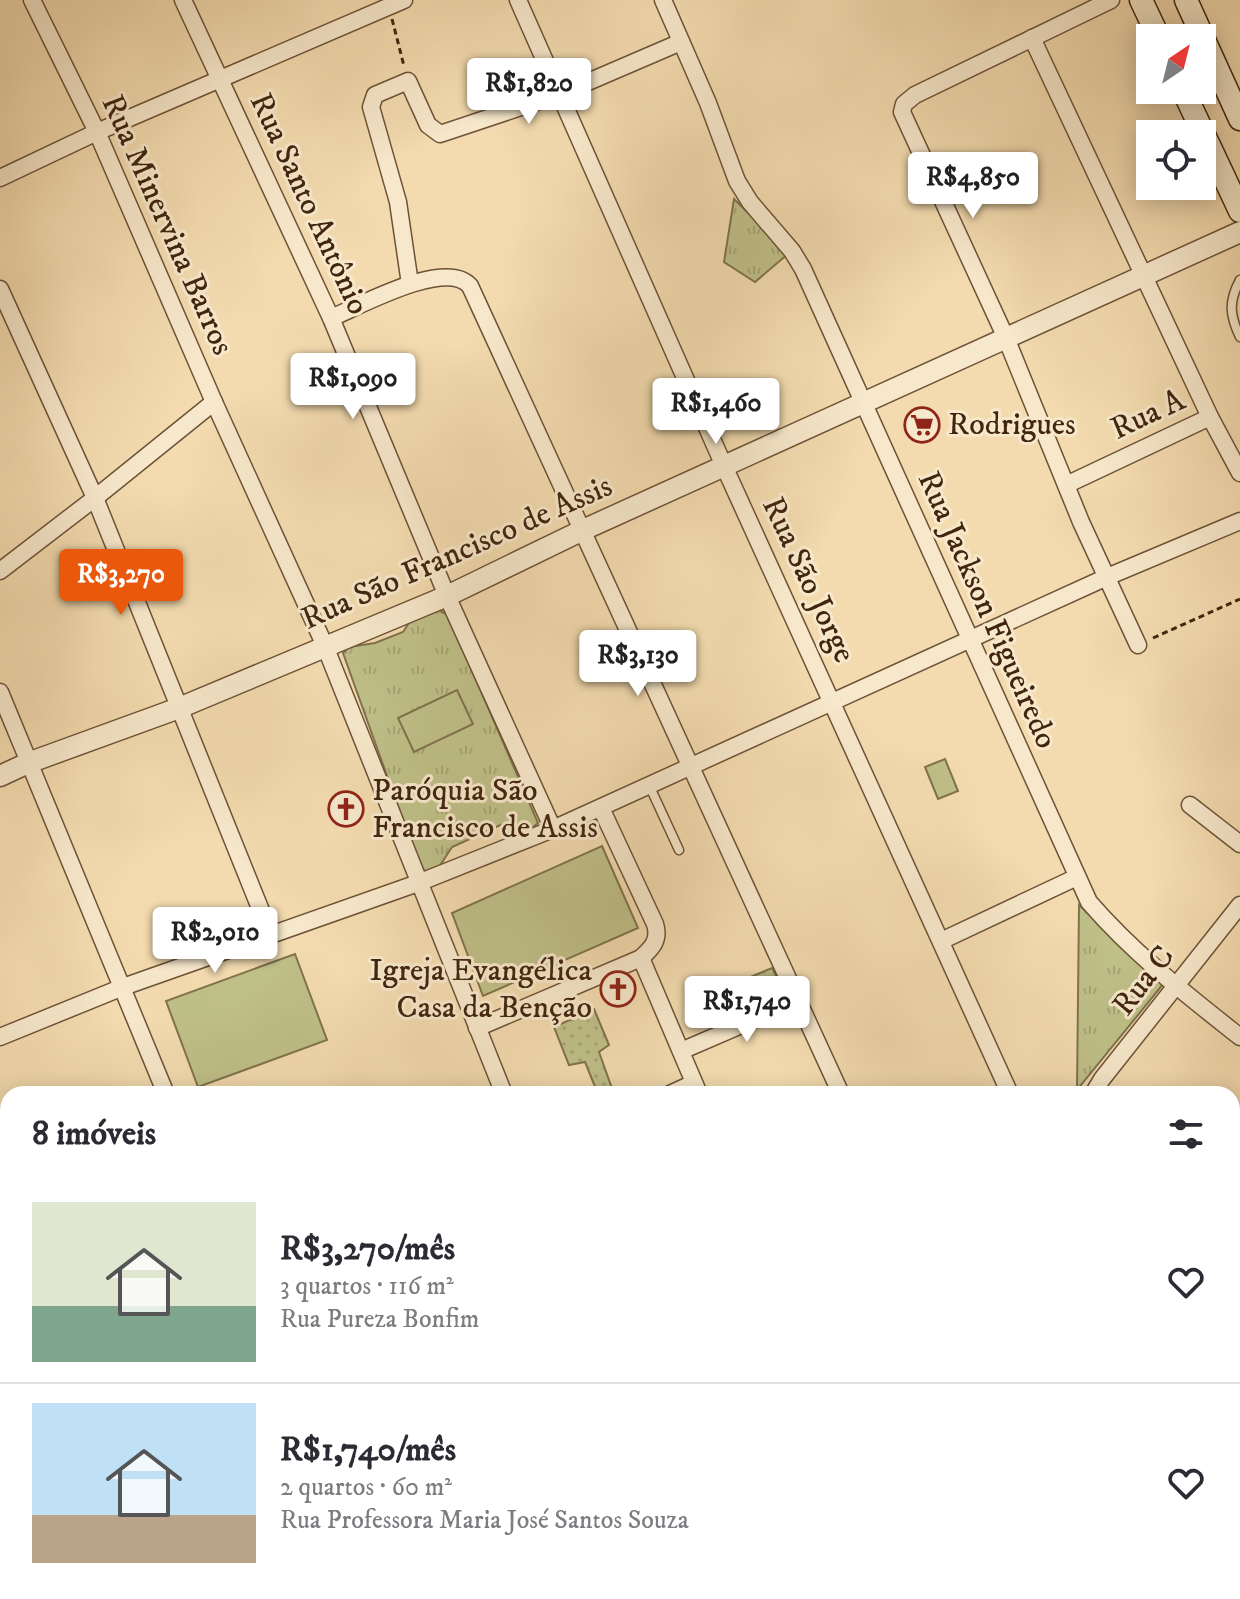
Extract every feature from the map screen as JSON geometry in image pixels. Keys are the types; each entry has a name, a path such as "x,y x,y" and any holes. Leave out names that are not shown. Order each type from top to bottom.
{"main road":[{"path":"1141,0 1152,24"},
{"path":"1186,0 1240,119"},
{"path":"1190,104 1240,211"}],"street":[{"name":"Rua Minervina Barros","path":"32,0 97,132 214,402 325,646 501,1086"},
{"name":"Rua Santo Antônio","path":"183,0 331,318 447,596 553,829"},
{"path":"0,178 377,5 404,0"},
{"name":"Rua São Jorge","path":"518,0 724,466 1006,1086"},
{"name":"Rua Jackson Figueiredo","path":"663,0 708,103 737,181 803,269 1089,902 1117,935 1240,1037"},
{"path":"1111,0 915,95 904,104 903,116 1006,338 1066,485 1138,645"},
{"path":"1032,38 1210,417 1240,473"},
{"path":"410,284 398,202 372,101 378,93 408,81 428,125 440,134 560,94 681,42"},
{"name":"Rua São Francisco de Assis","path":"0,776 179,708 447,596 583,530 1240,232"},
{"path":"331,318 410,284 440,277 462,278 475,292 837,1086"},
{"path":"0,289 95,498 270,933"},
{"path":"0,571 214,402"},
{"name":"Rua A","path":"1066,485 1210,417"},
{"path":"0,1037 123,987 418,883 553,829 1107,577 1240,521"},
{"path":"0,692 163,1086"},
{"path":"1190,805 1240,844"},
{"path":"477,1028 641,958 653,947 657,931 601,808"},
{"path":"941,941 1077,877"},
{"name":"Rua C","path":"1099,1086 1240,905"},
{"path":"641,958 696,1086"},
{"path":"681,1051 797,1001"}],"lane":[{"path":"1240,280 1231,305 1231,315 1240,337"},
{"path":"649,785 679,850"}],"path":[{"path":"377,5 393,20 408,81"},
{"path":"1138,645 1240,599"}],"green space":[{"path":"734,199 789,253 755,282 724,262"},
{"path":"437,609 448,615 538,823 532,828 507,822 452,847 439,867 427,872 420,868 343,653 349,647 375,643 403,632 412,618"},
{"path":"457,690 473,724 414,752 398,718"},
{"path":"945,759 958,791 938,799 925,767"},
{"path":"602,846 638,928 483,996 452,913"},
{"path":"1079,905 1164,983 1080,1086 1077,1086"},
{"path":"295,954 327,1040 198,1086 166,1001"},
{"path":"772,968 784,991 728,1016 717,991"},
{"path":"594,1009 609,1045 599,1052 611,1086 595,1086 585,1062 569,1065 554,1027"}],"place":[{"name":"Rodrigues","path":"922,425"},
{"name":"Paróquia São Francisco de Assis","path":"346,809"},
{"name":"Igreja Evangélica Casa da Benção","path":"618,989"}]}
